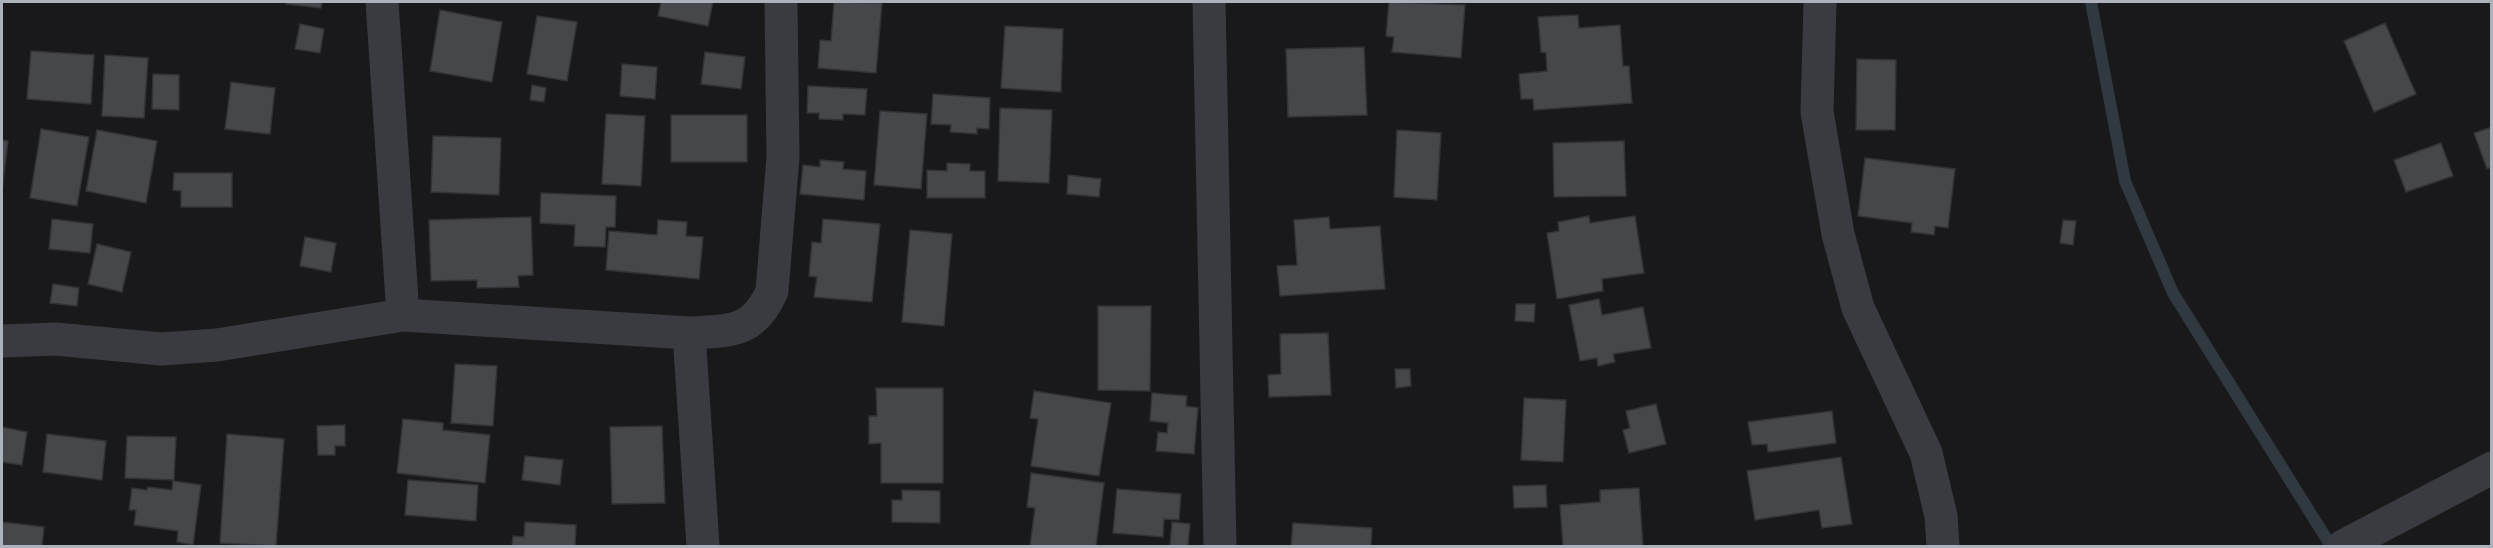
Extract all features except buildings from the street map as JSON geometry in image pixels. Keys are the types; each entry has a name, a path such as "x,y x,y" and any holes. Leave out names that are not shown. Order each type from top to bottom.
{"street":[{"path":"382,2 403,315"},
{"path":"2,341 56,339 161,349 217,345 403,315 689,333 729,331 748,323 765,309 772,291 783,157 781,2"},
{"path":"1209,2 1220,546"},
{"path":"1820,2 1818,112 1838,234 1858,308 1926,453 1941,516 1943,546"},
{"path":"689,333 703,546"},
{"path":"2343,546 2492,468"}],"waterway":[{"path":"2091,2 2125,181 2173,293 2331,546"}]}
